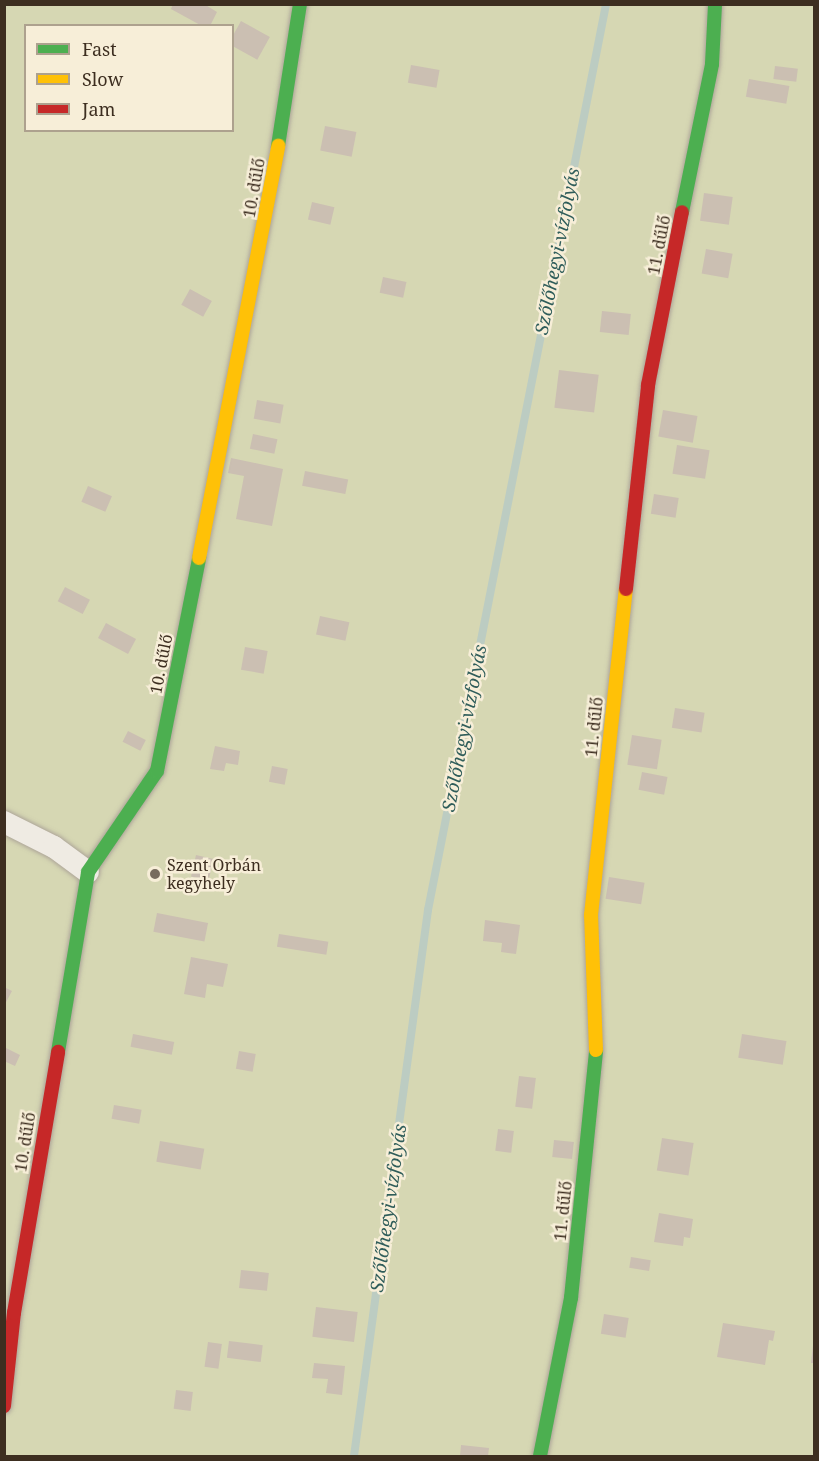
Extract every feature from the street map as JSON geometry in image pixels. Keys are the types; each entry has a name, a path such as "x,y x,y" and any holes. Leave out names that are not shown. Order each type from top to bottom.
{"street":[{"name":"10. dűlő","path":"4,1406 14,1313 88,872 157,771 268,210 300,4"},
{"name":"11. dűlő","path":"540,1456 571,1298 597,1040 591,915 648,385 712,64 715,4"},
{"path":"4,822 54,847 88,872"}],"green space":[{"path":"5,5 814,5 814,1456 5,1456"}],"building":[{"path":"173,4 204,4 217,12 211,24 198,24 171,9"},
{"path":"241,21 270,37 257,60 234,47 234,34"},
{"path":"411,65 440,70 436,88 408,83"},
{"path":"775,66 798,69 796,82 773,79"},
{"path":"749,79 789,86 786,104 746,97"},
{"path":"325,126 356,132 352,157 320,151"},
{"path":"704,193 733,197 729,225 700,221"},
{"path":"312,202 334,207 330,225 308,220"},
{"path":"706,249 733,254 728,278 702,274"},
{"path":"383,277 406,282 403,298 380,293"},
{"path":"190,289 212,301 203,317 181,305"},
{"path":"602,311 631,314 629,335 600,332"},
{"path":"559,370 599,375 594,413 554,408"},
{"path":"257,400 284,405 280,423 254,419"},
{"path":"663,410 697,416 693,443 658,437"},
{"path":"253,434 277,439 274,454 250,449"},
{"path":"677,445 710,450 705,479 672,474"},
{"path":"231,458 283,469 272,526 236,519 244,476 228,473"},
{"path":"305,471 348,479 345,494 302,486"},
{"path":"88,486 112,496 105,512 81,502"},
{"path":"654,494 679,498 676,518 651,514"},
{"path":"65,587 90,600 83,614 58,601"},
{"path":"320,616 349,622 345,641 316,635"},
{"path":"106,623 136,639 128,654 98,638"},
{"path":"245,647 268,651 264,674 241,670"},
{"path":"675,708 705,713 702,732 672,728"},
{"path":"128,731 146,740 140,751 123,742"},
{"path":"632,735 662,740 657,769 627,765"},
{"path":"215,746 240,751 238,765 226,763 224,771 210,769"},
{"path":"272,766 288,769 285,785 269,782"},
{"path":"642,772 668,777 664,795 639,790"},
{"path":"196,855 214,859 209,880 191,876"},
{"path":"609,877 645,883 641,904 606,899"},
{"path":"157,913 208,923 204,942 153,932"},
{"path":"485,920 520,925 516,954 501,952 502,943 483,941"},
{"path":"279,934 328,942 326,955 277,947"},
{"path":"191,957 228,964 223,987 207,984 205,998 184,994"},
{"path":"4,987 12,991 4,1006"},
{"path":"133,1034 174,1042 172,1055 131,1047"},
{"path":"742,1034 786,1041 783,1065 738,1058"},
{"path":"4,1047 20,1055 15,1066 4,1061"},
{"path":"239,1051 256,1054 253,1072 236,1069"},
{"path":"519,1076 536,1078 532,1109 515,1107"},
{"path":"114,1105 142,1110 139,1124 112,1119"},
{"path":"498,1129 514,1131 511,1153 495,1151"},
{"path":"662,1138 694,1143 688,1176 657,1171"},
{"path":"554,1140 574,1142 572,1159 552,1157"},
{"path":"160,1141 204,1149 201,1169 156,1162"},
{"path":"659,1213 693,1219 690,1238 684,1237 683,1246 654,1242"},
{"path":"631,1257 651,1260 649,1271 629,1268"},
{"path":"241,1270 269,1273 267,1291 239,1288"},
{"path":"316,1307 358,1312 354,1342 312,1337"},
{"path":"604,1314 629,1318 626,1338 601,1334"},
{"path":"723,1323 775,1331 773,1341 769,1340 765,1365 717,1357"},
{"path":"229,1341 263,1345 261,1362 227,1358"},
{"path":"208,1342 222,1344 218,1369 205,1367"},
{"path":"813,1346 814,1363 811,1363"},
{"path":"314,1363 345,1366 342,1395 326,1393 328,1379 312,1378"},
{"path":"176,1390 193,1392 191,1411 174,1409"},
{"path":"461,1445 489,1448 488,1456 460,1456"}],"waterway":[{"name":"Szőlőhegyi-vízfolyás","path":"354,1456 428,910 606,4"}],"traffic: fast":[{"path":"278,146 300,4"},
{"path":"682,212 712,64 715,4"},
{"path":"58,1052 88,872 157,771 199,558"},
{"path":"540,1456 571,1298 596,1050"}],"traffic: slow":[{"path":"199,558 278,146"},
{"path":"596,1050 591,915 626,589"}],"traffic: jam":[{"path":"626,589 648,385 682,212"},
{"path":"4,1406 14,1313 58,1052"}],"place":[{"name":"Szent Orbán kegyhely","path":"155,874"}]}
